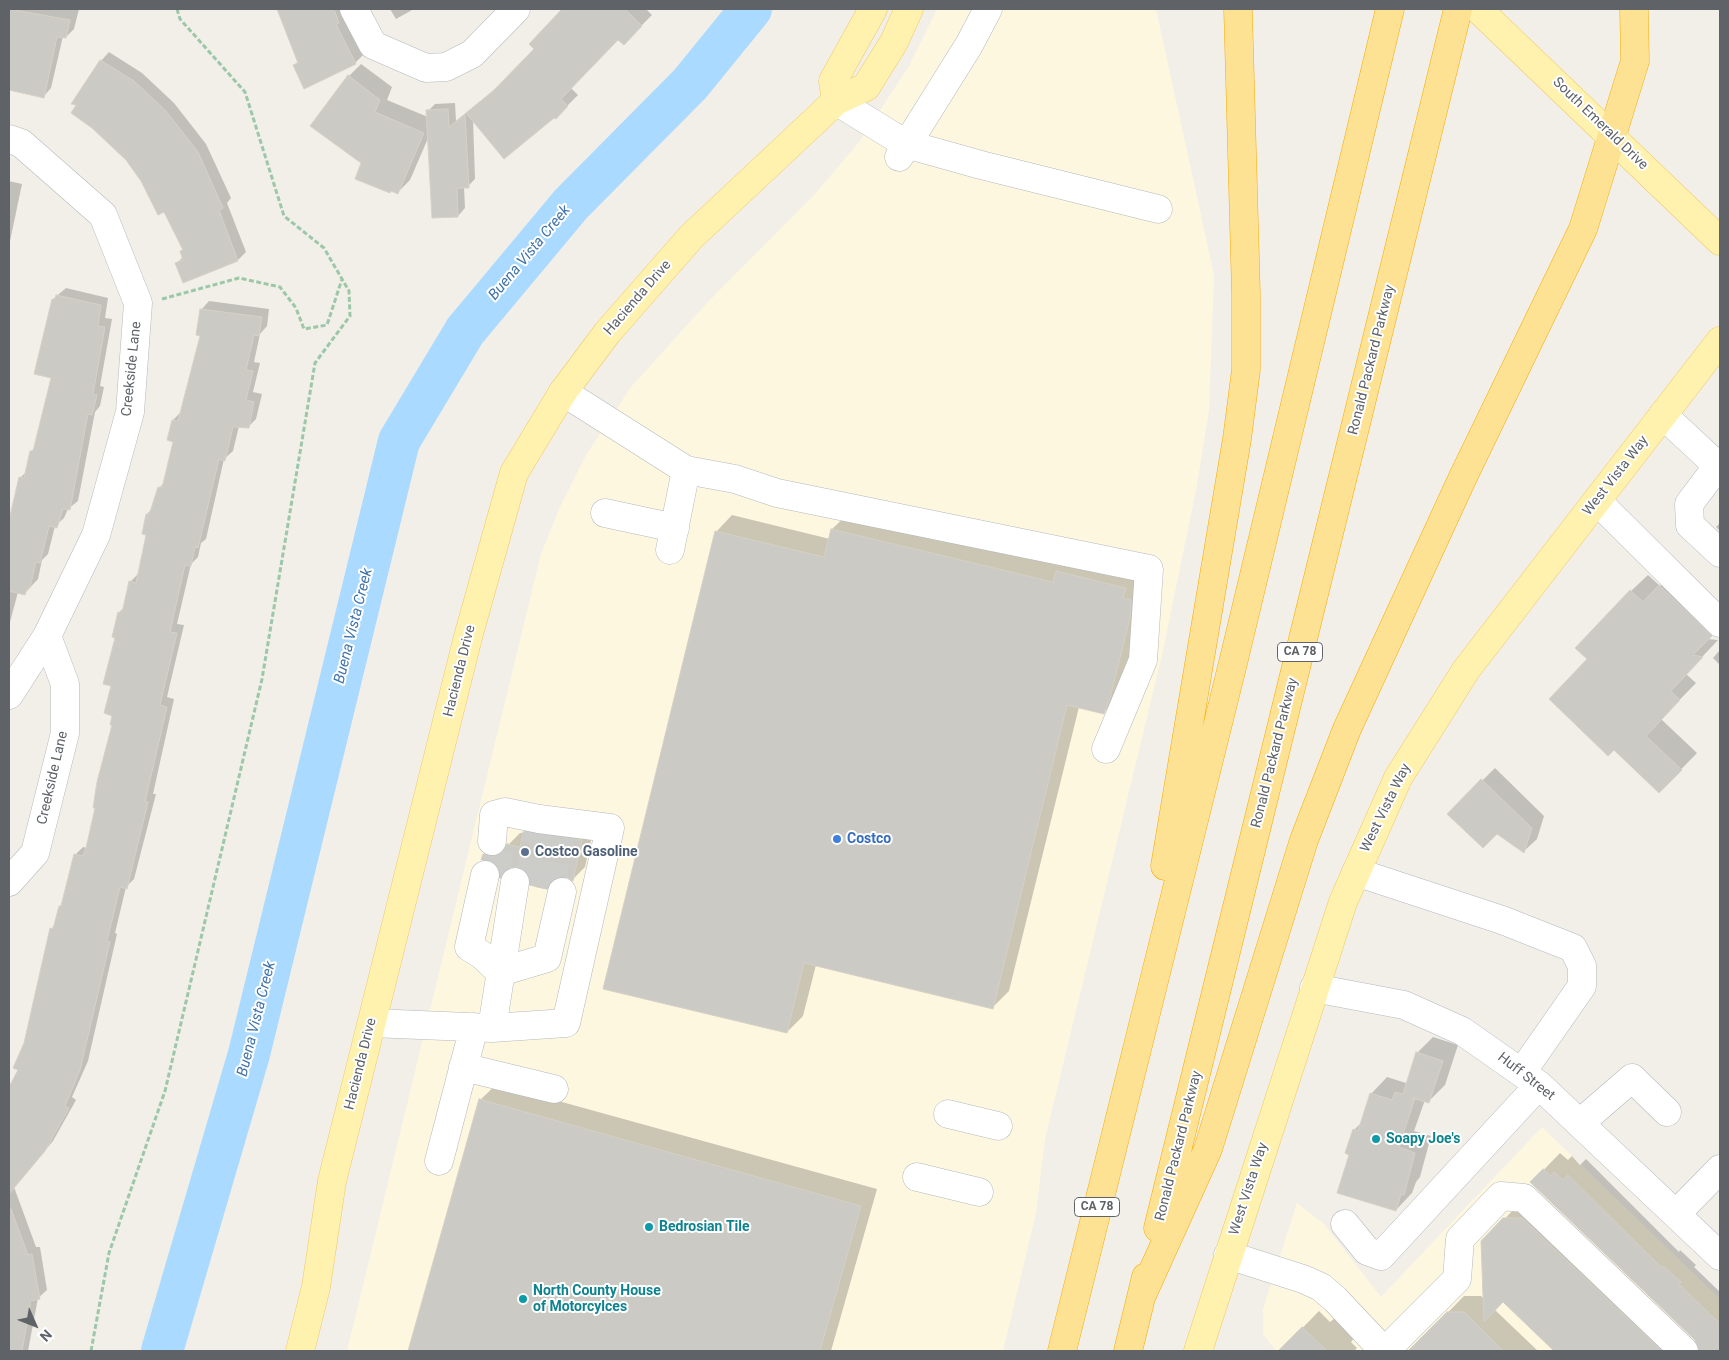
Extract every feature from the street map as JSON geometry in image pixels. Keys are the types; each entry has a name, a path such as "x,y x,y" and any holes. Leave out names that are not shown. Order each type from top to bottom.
{"highway":[{"path":"1132,1062 1237,439 1246,370 1246,294 1238,9"},
{"name":"CA 78","path":"1062,1351 1132,1062 1233,663 1390,9"},
{"name":"Ronald Packard Parkway","path":"1128,1351 1458,9"},
{"path":"1142,1295 1208,1149 1304,840 1347,729 1463,477 1583,229 1635,61 1634,9"}],"main road":[{"path":"836,101 833,81 873,9"},
{"name":"Hacienda Drive","path":"300,1351 316,1287 332,1181 468,637 514,473 563,392 607,332 688,240 836,101 866,86 894,42 909,9"},
{"name":"South Emerald Drive","path":"1478,9 1612,135 1720,241"},
{"name":"West Vista Way","path":"1198,1351 1343,902 1398,778 1466,670 1720,341"}],"street":[{"path":"354,9 373,45 426,68 446,66 472,54 516,9"},
{"path":"903,151 988,9"},
{"path":"836,101 903,151 980,165 1158,209"},
{"name":"Creekside Lane","path":"9,139 21,143 103,215 138,306 130,412 96,535 47,636 9,695"},
{"path":"563,392 686,470 735,479 777,493 1149,569 1143,660 1106,749"},
{"path":"1663,415 1719,466 1689,504 1690,525 1720,554"},
{"path":"605,513 673,539 686,470"},
{"path":"1597,501 1720,623"},
{"name":"Creekside Lane","path":"9,882 35,853 66,733 65,684 47,636"},
{"path":"372,1023 483,1027 566,1023 610,828 545,824 497,842"},
{"path":"1345,1224 1367,1251 1381,1256 1531,1078 1582,986 1582,966 1573,948 1502,920 1356,872"},
{"path":"439,1161 463,1067 483,1027 507,964 523,883 538,938 507,964"},
{"name":"Huff Street","path":"1314,988 1404,1005 1462,1031 1531,1078 1720,1256"},
{"path":"463,1067 554,1089"},
{"path":"1580,1124 1632,1078 1667,1112"},
{"path":"948,1114 998,1126"},
{"path":"1676,1214 1720,1170"},
{"path":"917,1177 979,1192"},
{"path":"1228,1255 1303,1279 1321,1287 1385,1351 1457,1279 1460,1239 1501,1196 1524,1198 1684,1351"}],"path":[{"path":"91,1351 109,1253 165,1091 262,678 315,363 350,316 349,291 324,248 284,216 245,92 180,19 177,9"},
{"path":"138,306 239,278 280,287 296,308 304,329 327,324 342,278"}],"shaded area":[{"path":"937,9 1156,9 1214,275 1209,410 1197,485 1162,655 1045,1139 1036,1213 1003,1351 347,1351 541,554 560,507 586,455 631,387 706,304 815,194 860,141 909,66"},
{"path":"1542,1127 1720,1299 1720,1351 1276,1351 1263,1334 1263,1309 1297,1203 1324,1224 1381,1297"}],"building":[{"path":"9,9 70,20 66,38 57,37 44,98 9,90"},
{"path":"277,9 334,9 339,23 336,24 356,64 304,89 293,65 298,63"},
{"path":"562,9 625,9 642,26 624,45 618,40 561,99 568,106 556,119 554,118 504,159 466,113 491,93 534,49 529,44"},
{"path":"100,60 134,81 166,111 198,152 223,208 219,210 238,261 183,283 175,263 183,260 180,251 183,250 164,212 158,215 141,181 126,160 92,128 71,113 76,105 71,104"},
{"path":"348,75 380,100 375,112 424,133 398,194 391,191 390,193 355,179 361,163 310,126"},
{"path":"448,109 449,127 465,114 469,188 457,188 458,217 432,218 426,110"},
{"path":"56,295 101,305 98,326 105,327 93,394 97,395 92,415 88,414 70,510 63,509 57,528 49,526 40,563 36,562 30,588 27,588 25,595 9,591 9,520 19,477 24,478 30,451 33,451 51,378 34,374 52,299 55,300"},
{"path":"200,309 262,317 259,336 254,335 246,370 253,371 246,400 254,402 249,428 233,427 225,461 219,459 198,548 195,547 191,566 185,565 170,632 177,633 160,705 167,707 145,802 148,802 127,889 120,887 107,941 110,942 80,1070 65,1106 69,1108 45,1151 9,1194 9,1087 18,1070 13,1068 24,1043 50,928 53,929 59,906 61,906 74,854 83,856 86,848 95,808 93,808 97,782 112,725 110,725 112,716 104,713 111,686 103,684 115,638 112,637 118,612 122,613 129,581 136,583 146,535 142,534 146,514 149,515 158,487 162,488 173,442 167,440 172,420 178,421 200,336 196,335"},
{"name":"Costco","path":"831,529 1053,582 1056,571 1126,588 1123,598 1131,600 1130,618 1110,698 1104,714 1067,705 993,1009 804,963 787,1033 603,989 715,531 824,557"},
{"path":"1659,585 1712,636 1693,655 1703,657 1671,691 1680,700 1646,736 1682,770 1659,793 1614,750 1608,756 1549,699 1587,659 1575,648 1630,590 1643,602"},
{"path":"1481,779 1532,828 1524,853 1497,834 1483,848 1447,814"},
{"path":"523,832 582,840 573,881 566,877 558,877 551,881 547,889 530,885 529,876 525,870 518,867 509,868 500,878 500,870 496,864 489,860 481,860 483,854 491,857 499,855 507,844 520,847"},
{"name":"Soapy Joe's","path":"1416,1052 1443,1061 1429,1103 1415,1099 1399,1147 1415,1153 1404,1195 1401,1194 1396,1211 1337,1193 1349,1155 1345,1153 1353,1129 1358,1131 1370,1093 1392,1100 1395,1092 1403,1094"},
{"name":"Bedrosian Tile","path":"479,1099 861,1206 820,1351 408,1351"},
{"path":"1543,1169 1551,1176 1554,1172 1563,1180 1568,1175 1661,1267 1663,1266 1681,1282 1679,1284 1720,1324 1720,1351 1699,1351 1695,1340 1530,1182"},
{"path":"9,1209 11,1209 28,1255 32,1254 40,1299 30,1301 22,1351 9,1351"},
{"path":"1503,1218 1522,1218 1662,1351 1554,1351 1503,1302 1484,1322 1481,1241"},
{"path":"1447,1312 1464,1312 1503,1351 1408,1351"},
{"path":"1302,1327 1327,1351 1278,1351"}],"waterway":[{"name":"Buena Vista Creek","path":"162,1351 249,1054 399,441 465,331 571,204 690,84 751,9"}],"tunnel":[{"path":"528,885 539,828"},
{"path":"550,890 561,833"},
{"path":"494,877 502,843"}],"place":[{"name":"Costco","path":"837,839"},
{"name":"Costco Gasoline","path":"525,852"},
{"name":"Soapy Joe's","path":"1376,1139"},
{"name":"Bedrosian Tile","path":"649,1227"},
{"name":"North County House of Motorcylces","path":"523,1299"}]}
